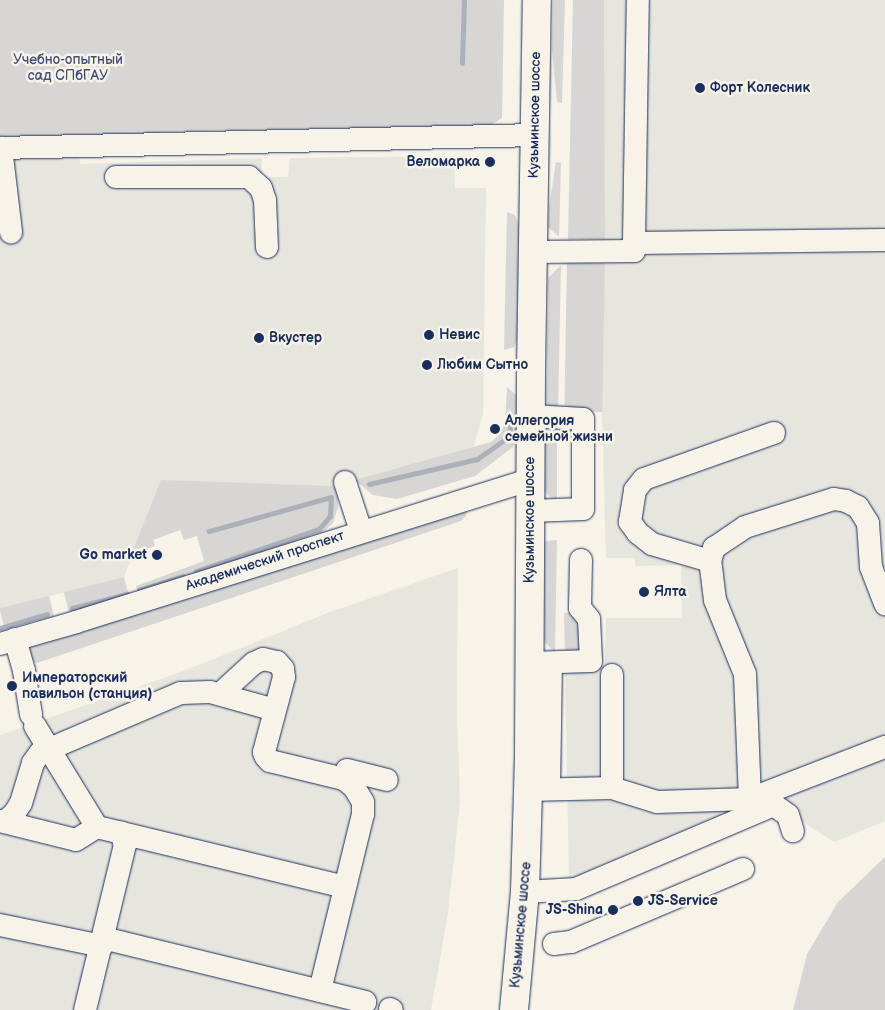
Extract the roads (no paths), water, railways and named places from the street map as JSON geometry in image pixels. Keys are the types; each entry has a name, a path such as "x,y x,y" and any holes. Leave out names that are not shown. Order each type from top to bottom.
{"main road":[{"name":"Кузьминское шоссе","path":"514,1010 525,892 538,790 540,663 531,511 537,0"}],"street":[{"path":"533,252 634,251 638,0"},
{"path":"11,232 0,148 534,135"},
{"path":"249,143 249,176 261,188 265,200 267,247"},
{"path":"116,177 249,176"},
{"path":"634,243 885,240"},
{"path":"531,416 584,420 583,509 531,511"},
{"path":"710,561 652,544 638,533 630,522 636,490 644,480 774,433"},
{"name":"Академический проспект","path":"8,641 85,619 531,479"},
{"path":"346,482 361,531"},
{"path":"750,799 745,674 715,600 710,561 714,548 746,527 834,499 846,501 858,507 868,523 871,567 885,604"},
{"path":"540,663 590,661 589,618 580,608 581,560"},
{"path":"8,641 24,670 33,720 97,827 345,887"},
{"path":"220,694 254,663 263,659 272,659 283,669 284,677 264,752 266,757 270,761 344,779 354,787 363,802 363,814 345,887 329,999"},
{"path":"612,675 612,788"},
{"path":"2,822 14,814 20,803 33,763 40,753 181,693 200,690 275,710"},
{"path":"538,790 612,788 657,802 750,799 885,747"},
{"path":"344,779 347,770 387,780"},
{"path":"525,892 576,889 774,805 788,815 793,831"},
{"path":"2,822 76,840 97,827"},
{"path":"85,1010 125,845 121,833"},
{"path":"554,944 571,942 743,869"},
{"path":"0,926 102,942 329,999 365,1002"}],"waterway":[{"path":"462,63 464,0"},
{"path":"369,484 477,459 509,437 511,417"},
{"path":"196,571 319,529 330,516 331,497 209,531"},
{"path":"139,590 183,576"},
{"path":"72,608 127,594"},
{"path":"0,628 47,614"}],"place":[{"name":"Форт Колесник","path":"700,88"},
{"name":"Веломарка","path":"490,162"},
{"name":"Невис","path":"429,335"},
{"name":"Вкустер","path":"259,338"},
{"name":"Любим Сытно","path":"427,365"},
{"name":"Аллегория семейной жизни","path":"495,429"},
{"name":"Go market","path":"157,555"},
{"name":"Ялта","path":"644,592"},
{"name":"Императорский павильон (станция)","path":"12,686"},
{"name":"JS-Service","path":"638,901"},
{"name":"JS-Shina","path":"613,910"}],"park label":[{"name":"Учебно-опытный сад СПбГАУ","path":"68,68"}]}
